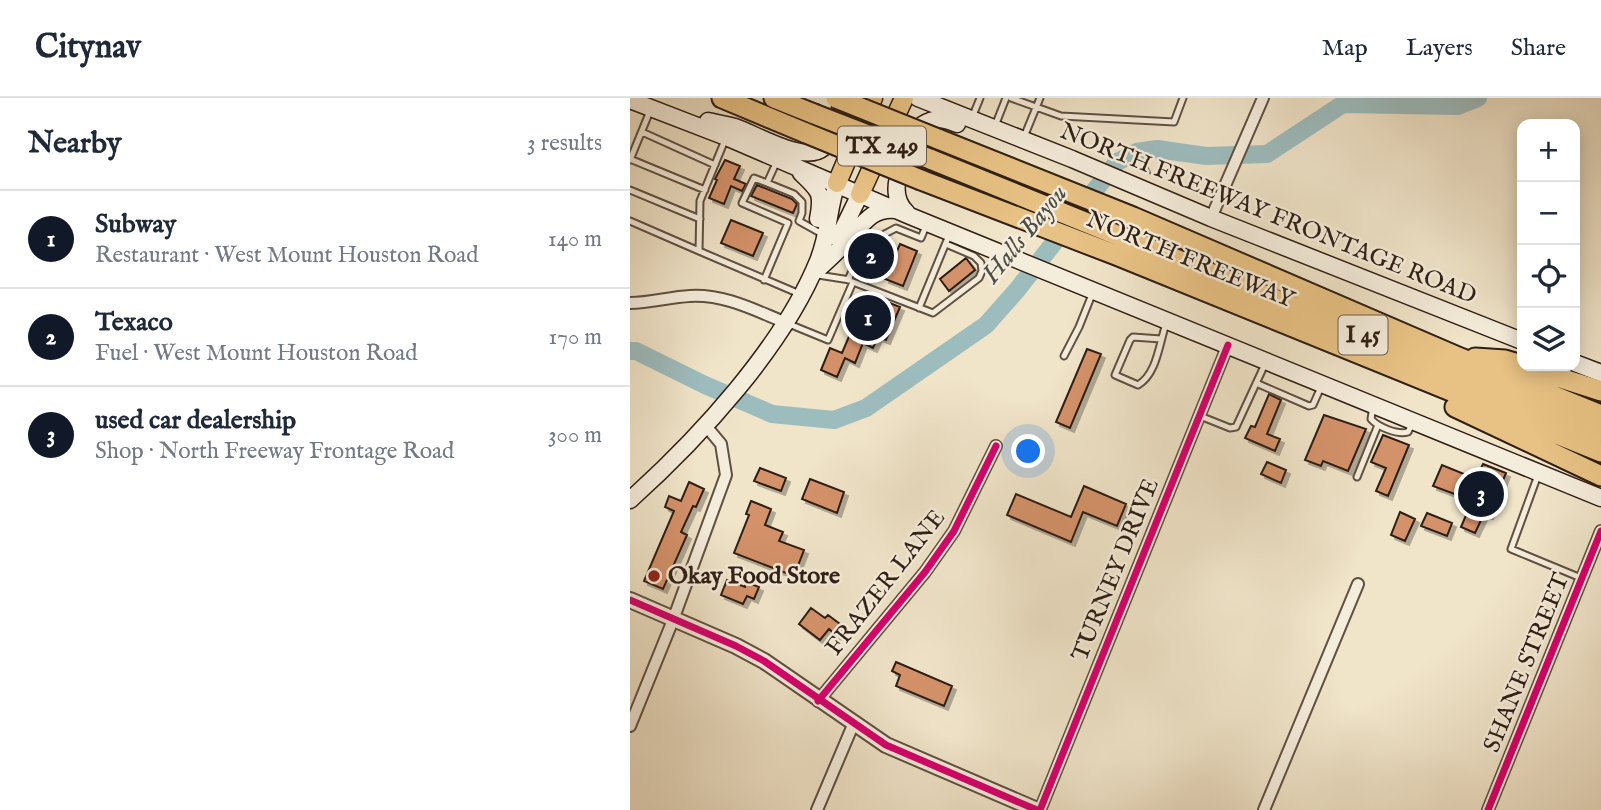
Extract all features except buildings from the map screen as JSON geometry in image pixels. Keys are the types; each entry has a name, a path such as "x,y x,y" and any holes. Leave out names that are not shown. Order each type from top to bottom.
{"highway":[{"name":"NORTH FREEWAY","path":"722,98 1032,223 1120,247 1601,432"},
{"name":"NORTH FREEWAY","path":"774,98 1047,206 1120,247 1421,380 1601,453"},
{"name":"NORTH FREEWAY","path":"836,98 1133,217 1458,357 1601,415"},
{"path":"1458,357 1505,360 1517,364"},
{"path":"1539,371 1601,391"},
{"path":"1421,380 1454,406 1601,476"}],"main road":[{"path":"652,108 736,128 806,153 818,151 825,146 844,98"},
{"name":"TX 249","path":"838,183 873,98"},
{"name":"TX 249","path":"860,194 904,98"},
{"name":"NORTH FREEWAY FRONTAGE ROAD","path":"918,98 942,104 993,129 1517,339"},
{"path":"630,100 838,183 927,222 948,238 1008,255 1374,405 1393,422 1413,421 1601,498"},
{"path":"904,213 895,189 897,181 922,125 930,120 947,120 1012,146 1072,159"},
{"path":"795,166 820,191 823,235"},
{"path":"630,500 667,467 709,423 786,323 815,268 838,183"},
{"path":"823,235 842,232 860,194"},
{"path":"815,268 854,245 866,218 882,211 904,213"},
{"path":"1580,365 1601,373"}],"street":[{"path":"1211,218 1263,98"},
{"path":"630,303 690,296 714,297 745,305 786,323"},
{"name":"TURNEY DRIVE","path":"1039,810 1228,345"},
{"path":"630,726 673,620 726,475 721,444 709,423"},
{"name":"FRAZER LANE","path":"818,701 925,572 954,531 996,446"},
{"name":"SHANE STREET","path":"1488,810 1601,531"},
{"path":"1264,810 1358,584"},
{"path":"630,600 764,661 853,725 913,759 1039,810"},
{"path":"817,810 853,725"}],"lane":[{"path":"971,120 981,98"},
{"path":"993,129 1008,98 1061,117 1174,122 1183,98"},
{"path":"1023,140 1040,98"},
{"path":"652,108 630,160 705,190"},
{"path":"642,132 715,165"},
{"path":"699,251 700,201 726,137"},
{"path":"767,183 778,159"},
{"path":"799,221 802,202 794,194 754,178 742,203 788,223 799,221 823,235 854,245 896,228 921,238 927,222"},
{"path":"630,190 699,219"},
{"path":"630,221 795,292"},
{"path":"764,280 788,223"},
{"path":"815,268 850,281 919,308 933,313 979,278 981,263 948,238 919,308"},
{"path":"786,323 828,340 850,281 854,245"},
{"path":"1064,356 1093,291"},
{"path":"1161,339 1133,337 1115,375 1138,385 1146,380 1151,371 1167,321"},
{"path":"1200,416 1230,428 1237,427 1266,361"},
{"path":"1256,383 1309,406 1313,405 1322,384"},
{"path":"1374,405 1371,419 1378,425"},
{"path":"1378,425 1393,422"},
{"path":"1357,477 1378,425"},
{"path":"1539,472 1511,549 1582,578"}],"waterway":[{"name":"Halls Bayou","path":"630,351 636,351 772,414 834,420 866,408 986,325 1017,290 1117,162 1137,152 1157,149 1206,156 1267,154 1343,104 1458,106 1478,98"},
{"path":"1140,151 1150,173"}],"cycle path":[{"path":"1040,810 1228,345"},
{"path":"818,701 925,572 954,531 996,446"},
{"path":"1488,810 1601,531"},
{"path":"630,600 764,661 886,745 1037,810"}],"place":[{"name":"Texaco","path":"871,256"},
{"name":"Subway","path":"868,318"},
{"name":"used car dealership","path":"1481,494"},
{"name":"Okay Food Store","path":"654,576"}]}
